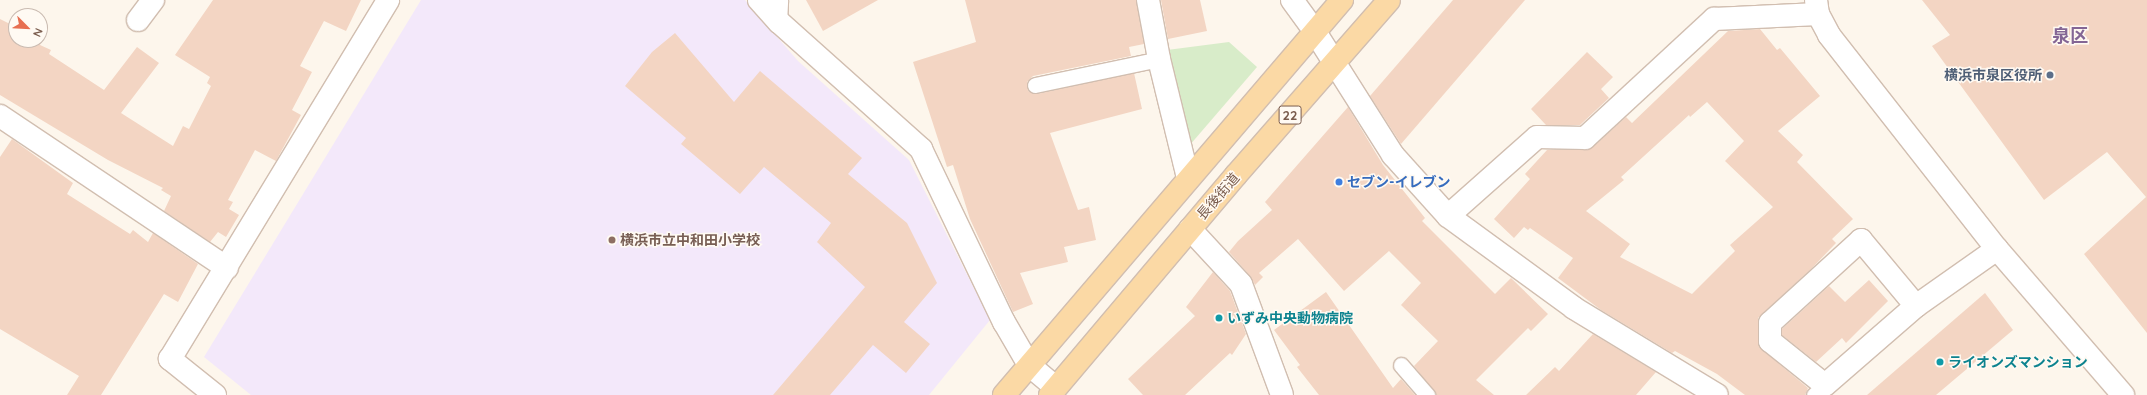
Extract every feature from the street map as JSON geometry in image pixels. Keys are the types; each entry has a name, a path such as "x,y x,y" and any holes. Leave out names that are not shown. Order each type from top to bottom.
{"main road":[{"name":"22","path":"1004,395 1188,178 1342,0"},
{"name":"長後街道","path":"1053,392 1190,229 1389,0"}],"street":[{"path":"138,20 153,0"},
{"path":"215,395 170,359 388,0"},
{"path":"759,0 779,22 921,149 1004,322 1029,365 1053,392"},
{"path":"1148,0 1158,59 1188,178"},
{"path":"1292,0 1315,32 1334,65 1392,155 1448,216 1574,308 1716,395"},
{"path":"1448,216 1537,137 1585,138 1714,19 1817,7 1829,35 1997,249 2123,395"},
{"path":"0,116 226,268"},
{"path":"1190,229 1241,284 1282,395"},
{"path":"1916,306 1861,240 1770,323 1770,340 1819,390 1916,306 1997,249"}],"lane":[{"path":"779,22 780,0"},
{"path":"1035,85 1158,59"},
{"path":"1401,365 1427,395"}],"shaded area":[{"name":"横浜市立中和田小学校","path":"421,0 745,0 798,61 909,160 990,320 929,395 251,395 204,357"}],"green space":[{"path":"1229,42 1257,67 1189,146 1167,50"}],"building":[{"path":"213,0 361,0 346,31 324,21 300,66 312,72 292,110 301,115 276,161 255,150 228,200 233,202 229,209 239,215 226,237 218,232 210,242 164,211 171,196 161,190 163,188 108,160 0,95 0,19 8,23 8,48 47,48 51,50 49,54 104,90 137,47 159,63 121,113 173,146 183,126 189,129 211,86 207,83 210,77 175,55"},
{"path":"806,0 878,0 823,31"},
{"path":"965,0 1136,0 1144,44 1129,47 1131,56 1033,76 1027,82 1028,91 1037,94 1134,73 1142,109 1050,133 1078,210 1089,207 1096,240 1064,247 1068,262 1020,273 1033,304 1013,312 970,219 953,165 947,167 913,62 976,42"},
{"path":"1161,0 1200,0 1207,31 1168,39"},
{"path":"1453,0 1525,0 1401,144 1370,96"},
{"name":"横浜市泉区役所","path":"1922,0 2147,0 2147,333 2084,254 2146,197 2107,152 2044,200 1932,46 1950,35"},
{"path":"1760,29 1777,50 1780,48 1820,96 1778,131 1803,155 1797,162 1853,219 1832,239 1836,243 1812,268 1758,318 1759,347 1808,388 1805,395 1745,395 1717,374 1675,351 1672,353 1601,310 1558,278 1573,258 1530,228 1528,230 1524,227 1514,238 1494,219 1530,179 1525,174 1547,150 1585,150 1593,147 1626,117 1632,123 1728,31","holes":["1707,102 1744,141 1725,161 1773,207 1730,245 1735,251 1692,294 1620,257 1630,244 1586,211 1624,180 1621,177 1689,115 1690,117"]},
{"path":"675,33 734,102 760,71 862,158 848,174 907,223 937,283 904,322 930,344 906,373 873,345 830,395 773,395 865,287 817,242 831,223 764,167 740,194 681,144 686,138 625,86 652,52"},
{"path":"1587,52 1613,77 1601,89 1609,98 1580,125 1546,125 1531,109"},
{"path":"1348,107 1383,165 1425,218 1422,221 1495,294 1511,278 1548,314 1531,331 1528,328 1476,380 1494,395 1436,395 1414,366 1438,341 1401,305 1421,283 1389,251 1344,291 1298,239 1259,273 1263,277 1255,285 1250,276 1229,252 1238,241 1272,210 1265,202"},
{"path":"12,139 73,183 67,194 130,234 133,230 148,242 153,233 198,264 178,302 164,294 101,395 67,395 79,376 0,329 0,157"},
{"path":"1213,272 1230,291 1246,334 1232,355 1230,353 1185,395 1143,395 1128,379 1195,316 1186,307"},
{"path":"1869,280 1888,301 1846,343 1842,338 1816,362 1782,335 1782,329 1829,286 1845,302"},
{"path":"1326,292 1393,388 1401,379 1415,395 1319,395 1297,367 1300,365 1274,330"},
{"name":"ライオンズマンション","path":"1985,293 2013,330 1936,395 1867,395"},
{"path":"1593,334 1656,372 1636,395 1526,395 1555,367 1559,371"}],"place":[{"name":"横浜市泉区役所","path":"2050,75"},
{"name":"セブン-イレブン","path":"1339,182"},
{"name":"横浜市立中和田小学校","path":"612,240"},
{"name":"いずみ中央動物病院","path":"1219,318"},
{"name":"ライオンズマンション","path":"1940,362"}],"district":[{"name":"泉区","path":"2070,36"}]}
